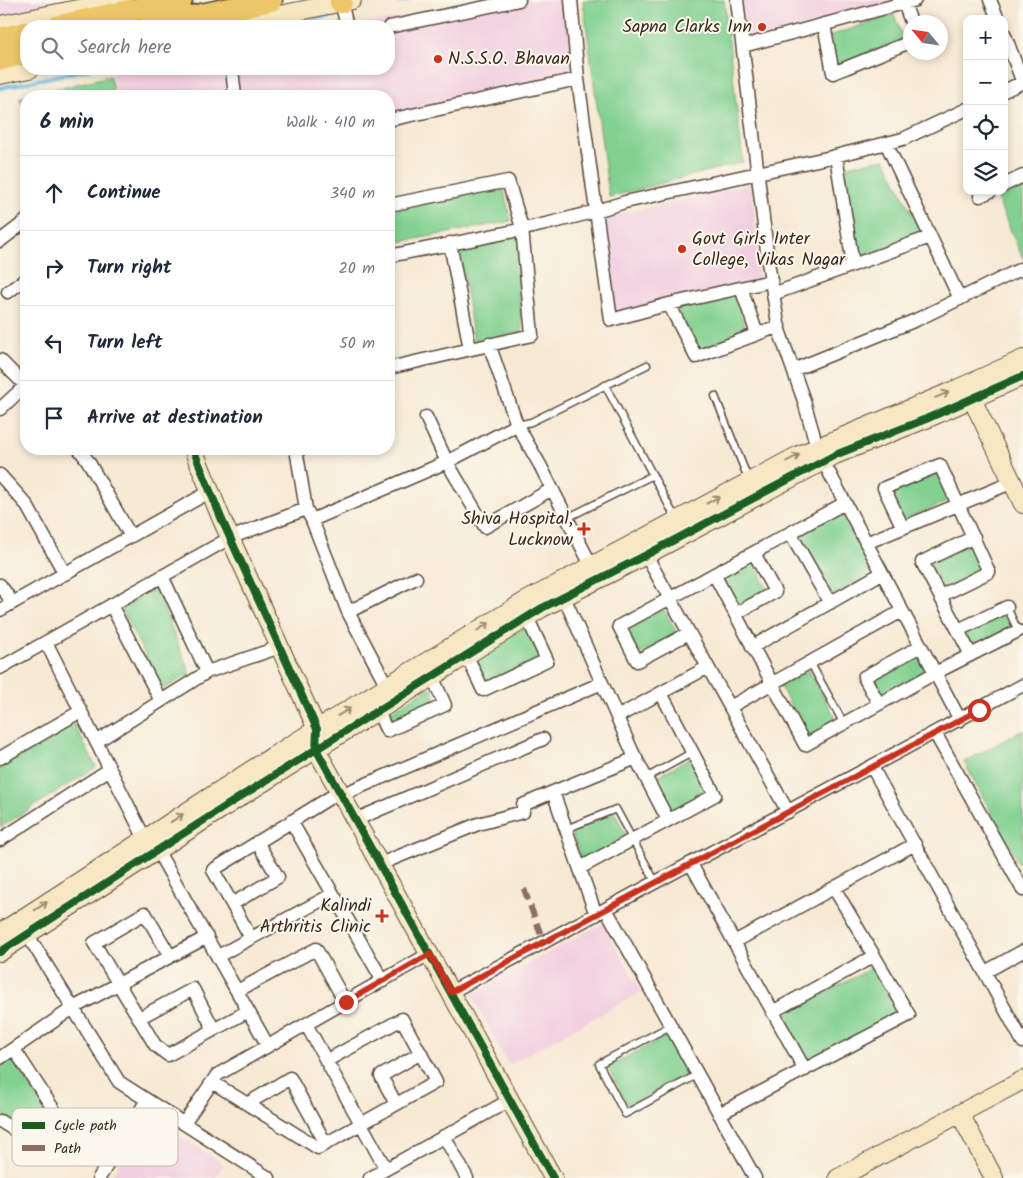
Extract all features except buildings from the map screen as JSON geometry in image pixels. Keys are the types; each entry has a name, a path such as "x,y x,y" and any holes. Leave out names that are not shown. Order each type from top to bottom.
{"highway":[{"path":"87,20 181,0"},
{"path":"178,20 271,0"},
{"path":"0,39 20,34"},
{"path":"0,59 20,54"}],"street":[{"path":"22,20 95,3 121,0"},
{"path":"395,26 519,0"},
{"path":"571,0 578,79 611,320 670,304 742,288 772,288 853,265 930,237"},
{"path":"737,0 772,288 779,326 820,454 960,720"},
{"path":"990,0 996,15"},
{"path":"743,46 909,1 910,15"},
{"path":"258,20 344,3 346,20"},
{"path":"0,25 20,20"},
{"path":"824,24 833,74 903,45"},
{"path":"1008,44 1023,83 1008,89"},
{"path":"0,75 20,71"},
{"path":"233,75 234,90"},
{"path":"395,119 578,79"},
{"path":"395,255 596,212 625,202 836,156 903,139 963,111"},
{"path":"886,143 960,299"},
{"path":"836,156 853,265"},
{"path":"1008,183 1023,176"},
{"path":"395,204 508,182 522,228 532,335 395,367"},
{"path":"0,241 20,226"},
{"path":"450,243 470,349"},
{"path":"793,370 916,320 1023,268"},
{"path":"8,292 20,283"},
{"path":"742,288 757,334"},
{"path":"670,304 696,357 779,326"},
{"path":"489,344 517,425 568,518 595,573"},
{"path":"0,933 316,749 466,654 564,597 595,573 820,454 1023,358"},
{"path":"0,360 20,380"},
{"path":"820,454 926,420 1023,376"},
{"path":"0,409 20,391"},
{"path":"972,399 1023,504"},
{"path":"426,417 447,462 485,527 552,488"},
{"path":"0,668 230,538 309,514 447,462 517,425"},
{"path":"84,455 130,536"},
{"path":"196,455 230,538 316,729 316,749 554,1178"},
{"path":"297,455 309,514 348,612 386,686"},
{"path":"903,528 884,488 940,465 989,572 940,596"},
{"path":"0,475 26,504 65,574"},
{"path":"866,543 1013,482"},
{"path":"0,610 211,491"},
{"path":"689,633 637,660 619,626 845,503"},
{"path":"0,952 316,729 524,602 595,573 646,555 680,527"},
{"path":"790,533 830,603"},
{"path":"971,655 922,562 974,537"},
{"path":"735,614 775,592 754,553"},
{"path":"646,555 788,812"},
{"path":"752,647 882,573"},
{"path":"714,574 805,745 1018,631"},
{"path":"162,576 207,672"},
{"path":"348,612 416,578"},
{"path":"0,585 13,603"},
{"path":"564,597 636,758 668,820"},
{"path":"111,605 161,701"},
{"path":"958,630 1007,607"},
{"path":"730,707 902,611"},
{"path":"466,654 483,690 547,660 527,617"},
{"path":"46,642 110,769 151,844 207,936 268,1046"},
{"path":"879,704 864,677 921,646"},
{"path":"96,742 207,672 280,647"},
{"path":"617,717 708,667"},
{"path":"377,710 387,731 445,705 432,676"},
{"path":"251,938 212,870 340,793 602,684"},
{"path":"451,992 935,733 1022,689"},
{"path":"580,868 715,794 661,693"},
{"path":"0,758 81,712"},
{"path":"935,733 1019,872 1023,890"},
{"path":"355,820 543,740"},
{"path":"380,864 478,824 523,812 523,805 636,758"},
{"path":"872,767 1023,1042"},
{"path":"0,840 110,769"},
{"path":"553,792 580,868 601,912 670,1026 755,1178"},
{"path":"291,821 383,981"},
{"path":"232,904 278,877 257,842"},
{"path":"734,942 915,844"},
{"path":"691,864 805,1070"},
{"path":"719,1114 908,1016 834,888"},
{"path":"218,956 333,894"},
{"path":"170,956 145,913 94,943 155,1045 168,1055 248,1011"},
{"path":"27,934 119,1082 160,1108"},
{"path":"0,1058 73,1008 207,936"},
{"path":"237,991 316,949 346,1002"},
{"path":"985,972 1023,951"},
{"path":"184,1123 217,1075 430,954"},
{"path":"772,1012 874,956"},
{"path":"139,1018 193,989 214,1030"},
{"path":"212,1082 318,1148 436,1082 402,1019 326,1061"},
{"path":"306,1024 386,1169"},
{"path":"14,1048 53,1108"},
{"path":"396,1104 381,1076 421,1053"},
{"path":"247,1104 290,1078 326,1144"},
{"path":"838,1178 1023,1080"},
{"path":"142,1108 147,1100"},
{"path":"370,1178 510,1100"},
{"path":"960,1114 994,1178"},
{"path":"178,1119 269,1178"},
{"path":"0,1121 12,1129"},
{"path":"444,1136 467,1178"},
{"path":"99,1178 106,1166"}],"lane":[{"path":"517,425 531,422 647,365"},
{"path":"606,386 680,527"},
{"path":"715,396 753,488"},
{"path":"568,518 653,475"},
{"path":"1007,607 1018,631"},
{"path":"810,662 844,724"},
{"path":"646,778 693,752"},
{"path":"566,829 616,809 656,883"},
{"path":"670,1026 599,1064 625,1114 698,1075"}],"shaded area":[{"path":"0,0 91,0 0,19"},
{"path":"488,0 567,0 572,68 571,78 395,115 395,90 115,90 112,75 395,75 395,20 386,20"},
{"name":"Sapna Clarks Inn","path":"740,0 901,0 746,42"},
{"name":"Govt Girls Inter College, Vikas Nagar","path":"752,183 759,281 614,314 604,218"},
{"path":"603,923 641,992 508,1065 471,995"},
{"path":"178,1135 224,1164 215,1178 110,1178 118,1166 178,1166"}],"green space":[{"path":"583,0 724,0 743,162 609,197"},
{"path":"894,14 903,39 836,68 830,36"},
{"path":"110,76 113,90 52,90"},
{"path":"885,159 923,236 854,258 841,167"},
{"path":"503,186 511,221 395,243 395,210"},
{"path":"1023,187 1023,259 997,199"},
{"path":"518,234 522,333 474,341 459,249"},
{"path":"733,293 747,332 695,351 675,308"},
{"path":"936,470 949,501 902,520 890,490"},
{"path":"842,510 876,571 832,596 798,536"},
{"path":"971,543 984,570 943,591 930,564"},
{"path":"753,561 768,590 739,606 723,577"},
{"path":"156,588 190,674 163,689 121,609"},
{"path":"662,607 677,633 640,654 625,628"},
{"path":"1004,611 1014,630 974,651 964,632"},
{"path":"525,627 541,657 486,683 475,658"},
{"path":"916,652 927,673 882,698 871,678"},
{"path":"809,670 838,722 809,738 780,686"},
{"path":"431,687 437,702 391,723 387,713"},
{"path":"74,724 96,767 1,827 0,767"},
{"path":"1023,730 1023,862 1019,864 964,762"},
{"path":"690,758 709,792 670,813 652,779"},
{"path":"615,813 627,838 582,862 571,831"},
{"path":"873,967 898,1014 809,1063 783,1016"},
{"path":"666,1036 687,1074 628,1106 608,1067"},
{"path":"13,1059 45,1108 12,1108 12,1121 0,1113 0,1068"}],"waterway":[{"path":"399,2 407,0"},
{"path":"311,20 339,14"},
{"path":"0,88 60,75"}],"marked path":[{"path":"524,889 544,943"}],"cycle path":[{"path":"0,952 243,795 542,608 835,455 926,419 1023,376"},
{"path":"195,455 222,520 317,729 316,749 553,1178"}],"place":[{"name":"Sapna Clarks Inn","path":"762,27"},
{"name":"N.S.S.O. Bhavan","path":"438,59"},
{"name":"Govt Girls Inter College, Vikas Nagar","path":"682,249"},
{"name":"Shiva Hospital, Lucknow","path":"584,529"},
{"name":"Kalindi Arthritis Clinic","path":"382,916"}],"route":[{"path":"346,1002 430,954 451,992 979,710"}]}
